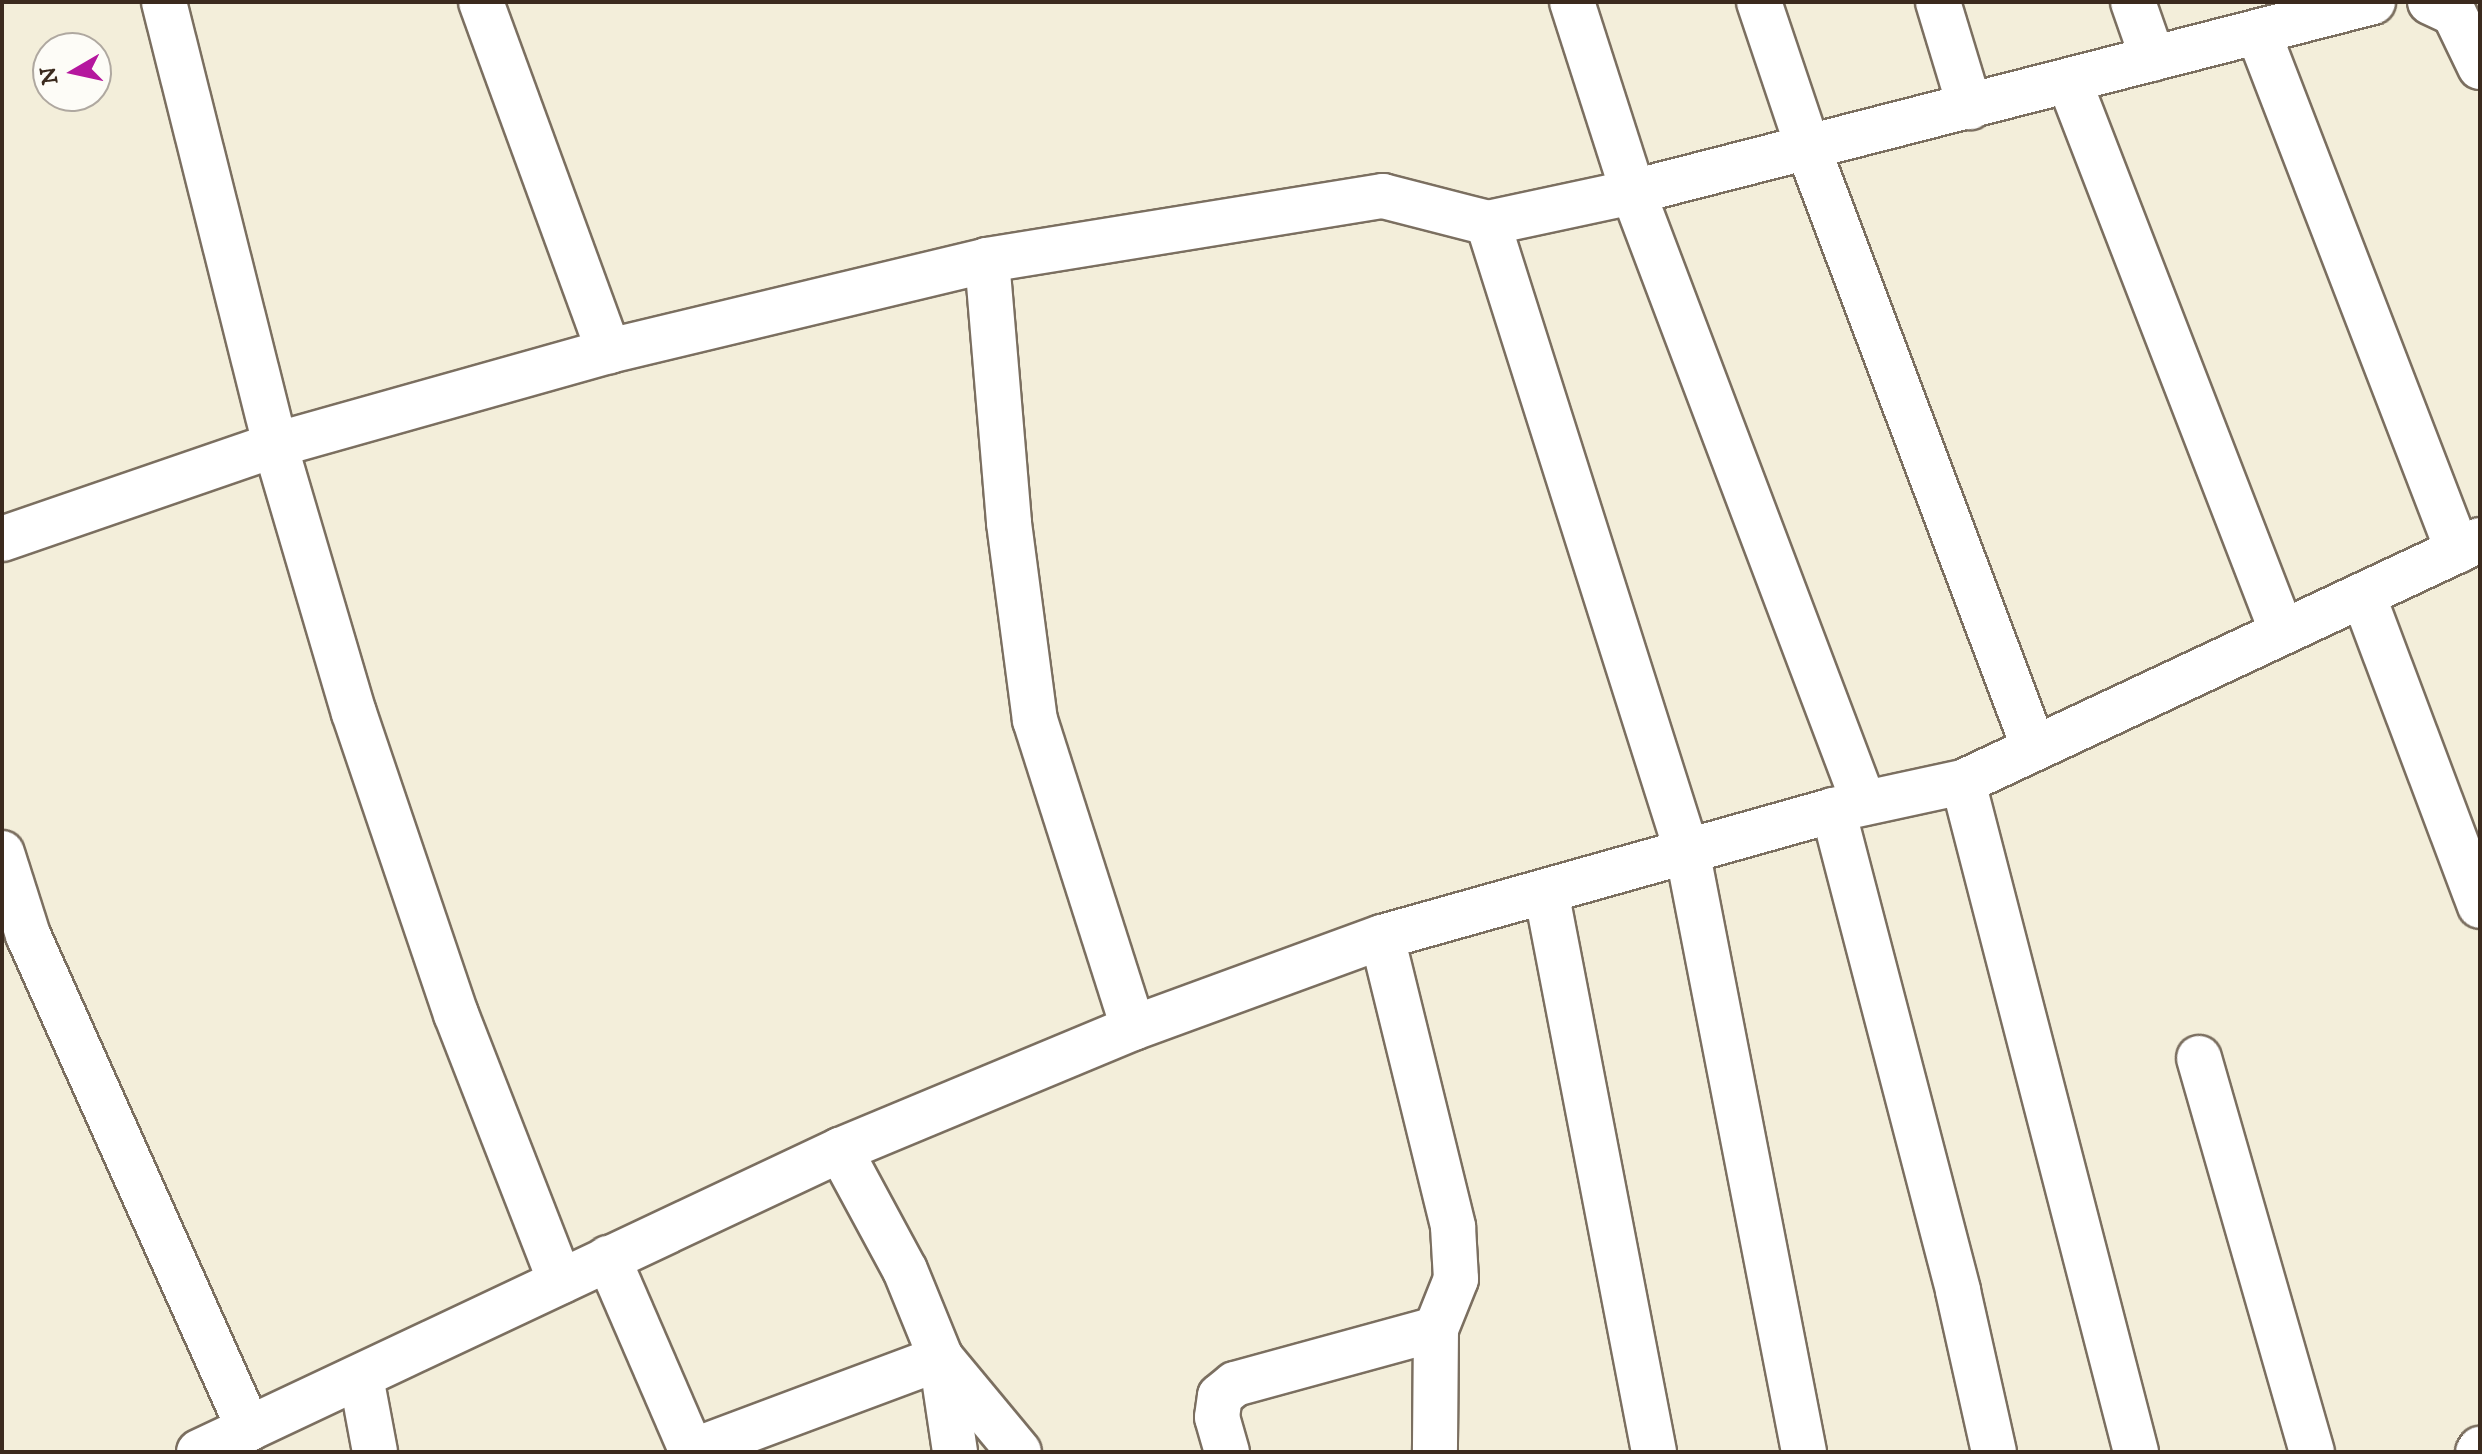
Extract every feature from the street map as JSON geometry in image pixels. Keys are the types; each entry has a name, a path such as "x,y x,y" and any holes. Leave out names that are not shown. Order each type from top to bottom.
{"street":[{"path":"164,2 275,445 354,713 445,984 560,1281"},
{"path":"481,2 609,351"},
{"path":"1572,2 1633,192 1848,807 1994,1452"},
{"path":"1759,2 1808,148 2034,748"},
{"path":"1938,2 1970,107"},
{"path":"2133,2 2153,59"},
{"path":"2,539 275,445 609,351 987,260 1383,196 1488,223 1633,192 2373,2"},
{"path":"2430,2 2454,13 2480,67"},
{"path":"199,1452 840,1150 1133,1028 1382,937 1688,855 1848,807 1963,782 2469,545 2258,32"},
{"path":"2069,81 2282,632"},
{"path":"1488,223 1688,855 1804,1452"},
{"path":"987,260 1009,523 1035,720 1133,1028"},
{"path":"2363,595 2480,906"},
{"path":"1963,782 2136,1452"},
{"path":"2,853 28,935 249,1429"},
{"path":"1546,891 1654,1452"},
{"path":"1382,937 1453,1227 1456,1279 1436,1329 1435,1452"},
{"path":"2199,1058 2312,1452"},
{"path":"840,1150 885,1227 941,1358 955,1452"},
{"path":"608,1258 692,1451 941,1358"},
{"path":"1227,1452 1217,1417 1220,1396 1235,1384 1436,1329"},
{"path":"941,1358 1019,1452"},
{"path":"361,1377 375,1452"}]}
